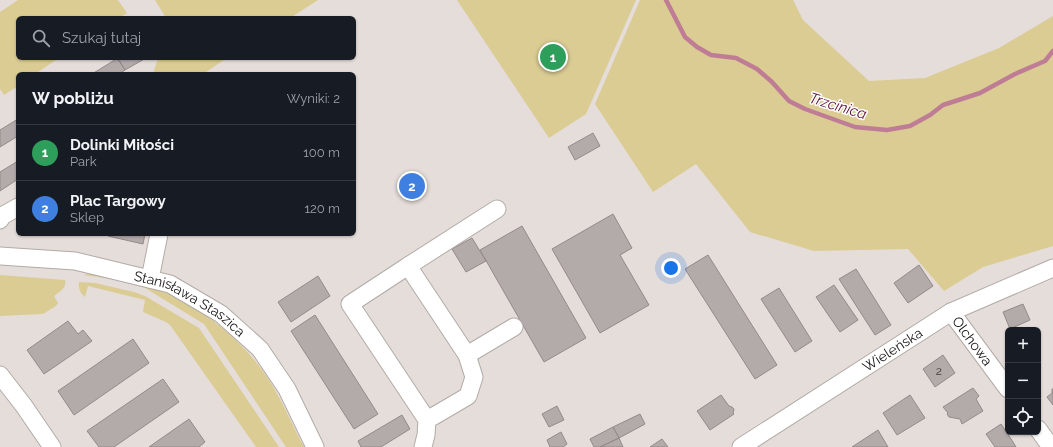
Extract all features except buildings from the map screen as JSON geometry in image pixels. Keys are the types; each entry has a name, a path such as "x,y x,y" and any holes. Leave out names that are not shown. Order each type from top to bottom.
{"street":[{"path":"0,220 2,216 16,208"},
{"path":"423,447 427,420 350,304 497,209"},
{"path":"150,279 159,236"},
{"name":"Stanisława Staszica","path":"0,256 75,261 170,284 221,314 260,349 287,388 315,447"},
{"path":"408,266 466,355 474,377 468,396 427,420"},
{"name":"Wieleńska","path":"741,447 951,312 1053,268"},
{"name":"Olchowa","path":"951,312 1005,385"},
{"path":"466,355 514,327"},
{"path":"0,375 24,406 52,447"},
{"path":"1041,433 1051,447"}],"shaded area":[{"path":"18,0 118,0 127,13 122,16 16,16 16,60 56,60 38,72 16,72 16,87 4,95 0,89 0,12"},
{"path":"155,0 318,0 293,16 165,16"},
{"path":"457,0 636,0 586,114 549,138"},
{"path":"640,0 793,0 803,20 869,81 925,78 999,48 1053,16 1053,246 983,267 944,291 908,249 814,251 750,232 696,164 653,192 595,104"},
{"path":"157,60 224,60 206,72 154,72"},
{"path":"91,273 150,287 159,290 189,305 218,324 244,348 265,374 281,401 304,447 286,447 204,324 145,288 119,280 84,275"},
{"path":"0,275 65,280 65,285 54,296 58,303 56,306 43,314 0,316"},
{"path":"79,282 95,283 145,296 199,328 279,447 256,447 170,325 143,312 145,300 88,286 85,297 80,290"}],"waterway":[{"name":"Trzcinica","path":"666,0 685,37 697,47 711,55 736,58 757,69 772,82 789,101 805,109 855,127 887,130 910,126 930,115 943,105 980,93 1015,74 1045,61 1053,51"}],"place":[{"name":"Dolinki Miłości","path":"553,57"},
{"name":"Plac Targowy","path":"412,186"}]}
